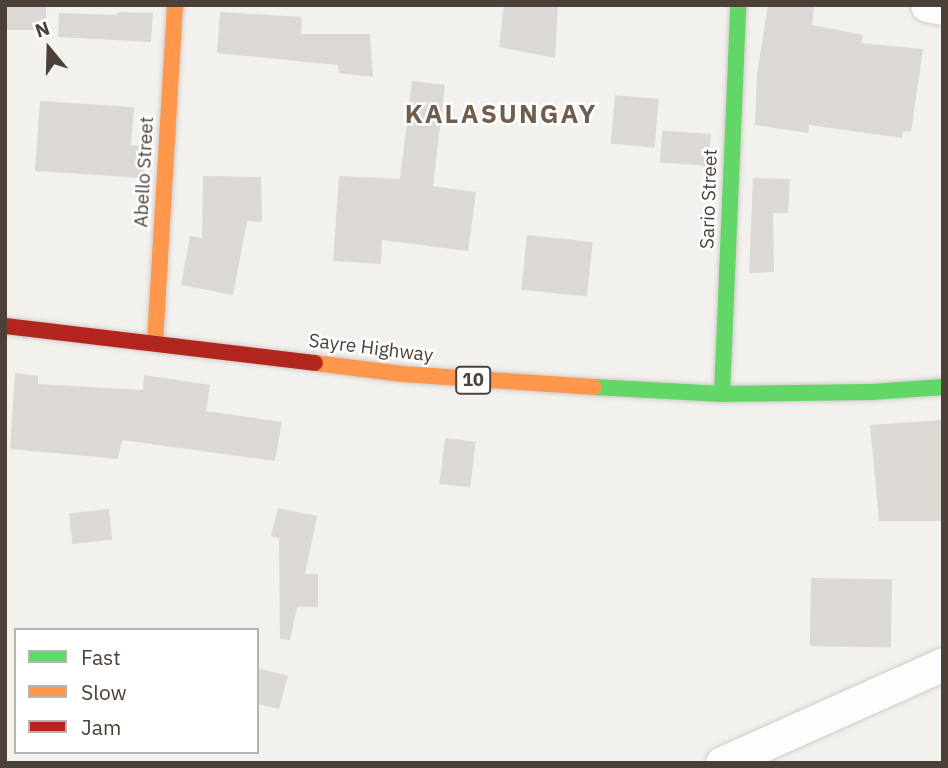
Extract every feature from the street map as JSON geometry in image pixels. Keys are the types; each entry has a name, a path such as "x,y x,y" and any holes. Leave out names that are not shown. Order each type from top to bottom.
{"main road":[{"name":"Abello Street","path":"155,342 175,5"},
{"name":"Sario Street","path":"722,394 738,5"},
{"name":"Sayre Highway","path":"5,326 155,342 402,374 722,394 835,393 943,387"}],"street":[{"path":"927,5 943,8"},
{"path":"722,763 943,664"}],"building":[{"path":"5,5 46,5 46,30 5,30"},
{"path":"504,5 558,5 555,58 499,47"},
{"path":"768,5 814,5 812,25 863,35 861,43 923,49 911,132 903,131 902,138 809,125 808,133 755,125 757,74"},
{"path":"117,12 153,13 151,42 58,37 59,13 117,15"},
{"path":"220,12 302,17 301,34 370,34 373,77 339,73 338,65 217,53"},
{"path":"412,81 445,85 433,186 476,192 468,251 382,240 381,264 333,261 339,176 400,179"},
{"path":"615,95 659,99 655,148 611,144"},
{"path":"40,101 134,107 131,145 145,146 143,178 35,171"},
{"path":"662,131 711,134 709,166 660,163"},
{"path":"203,176 261,177 262,222 247,221 233,295 181,285 190,236 202,238"},
{"path":"753,178 790,179 788,213 773,213 774,272 749,273"},
{"path":"527,235 593,242 587,297 521,290"},
{"path":"15,373 38,376 38,384 143,390 144,375 210,385 206,411 282,422 275,461 122,440 118,459 10,449"},
{"path":"943,420 943,521 879,521 870,425"},
{"path":"445,438 476,442 470,487 439,484"},
{"path":"278,508 317,516 305,574 318,574 318,607 297,607 290,640 280,639 279,538 271,536"},
{"path":"109,509 112,540 72,544 69,513"},
{"path":"811,578 892,579 891,647 810,646"},
{"path":"259,669 288,676 279,709 259,704"}],"traffic: fast":[{"path":"722,394 738,5"},
{"path":"594,387 722,394 872,392 943,387"}],"traffic: slow":[{"path":"155,342 175,5"},
{"path":"315,363 402,374 594,387"}],"traffic: jam":[{"path":"5,326 315,363"}],"district":[{"name":"KALASUNGAY","path":"501,114"}]}
